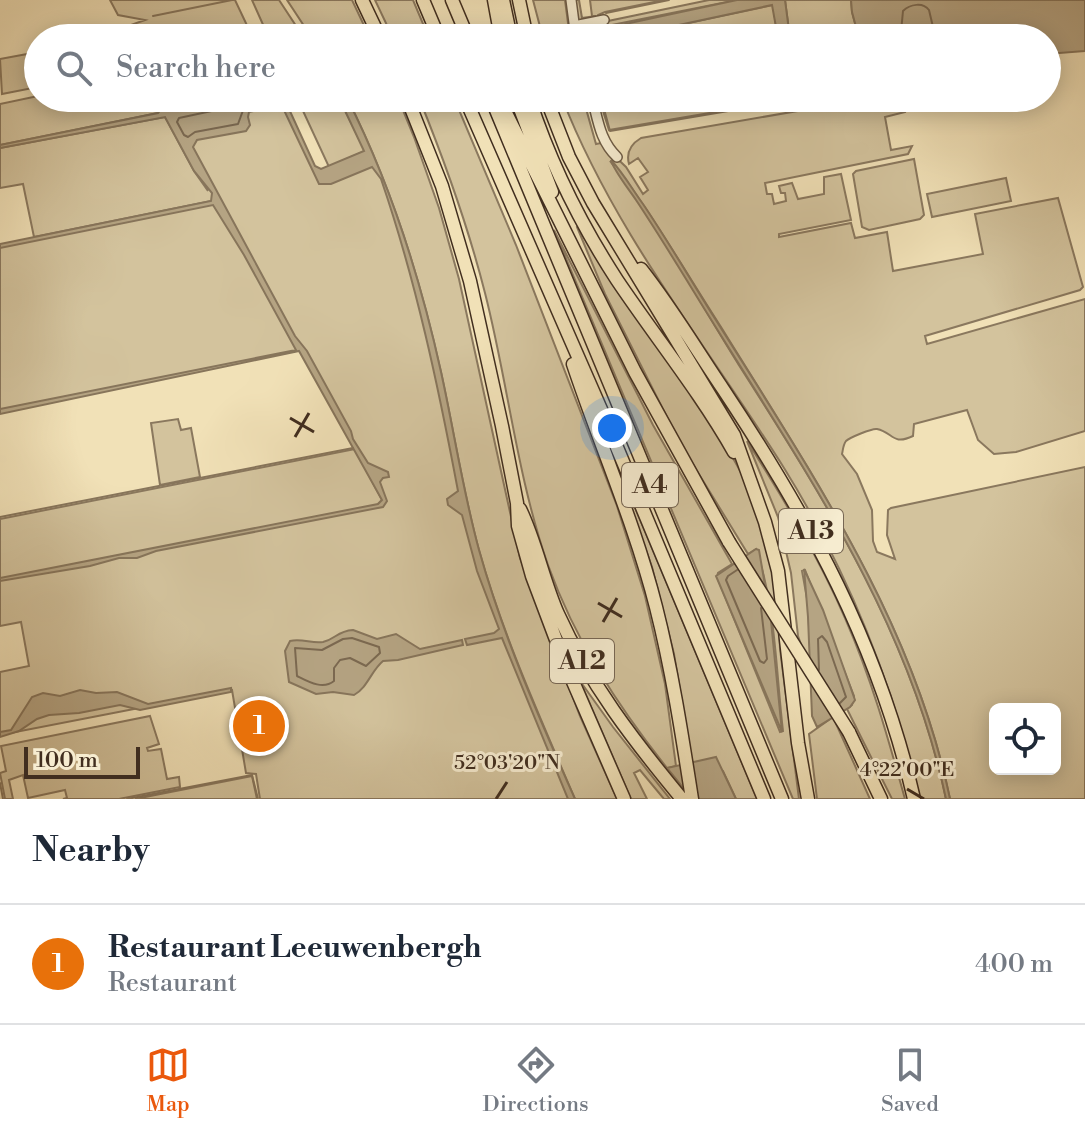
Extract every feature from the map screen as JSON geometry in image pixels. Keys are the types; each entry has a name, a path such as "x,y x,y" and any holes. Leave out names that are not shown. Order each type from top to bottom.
{"highway":[{"path":"362,0 373,24"},
{"path":"423,0 433,24"},
{"path":"494,0 498,24"},
{"path":"503,0 508,24"},
{"path":"519,0 524,24"},
{"name":"A12","path":"412,112 445,196 470,281 517,503 518,526 540,597 624,799"},
{"name":"A4","path":"471,112 603,414 764,799"},
{"name":"A4","path":"497,112 782,799"},
{"name":"A13","path":"506,112 648,398 729,542 849,732 881,799"},
{"path":"521,112 576,256"},
{"path":"535,112 559,174 595,244 705,404 750,479"},
{"path":"551,112 569,157 605,225 718,404 734,435 765,522 778,571 794,720 808,799"},
{"name":"A13","path":"605,225 656,288 771,462 822,550 876,675 914,799"},
{"path":"550,298 656,605 692,799"},
{"name":"A12","path":"517,503 573,645 616,715 682,799"}],"street":[{"path":"571,0 574,24"},
{"path":"584,24 604,20"},
{"path":"596,112 607,148 617,157"}],"shaded area":[{"path":"110,0 235,0 246,24 134,24 145,20 118,15"},
{"path":"252,0 279,0 295,24 263,24"},
{"path":"287,0 352,0 363,24 303,24"},
{"path":"375,0 413,0 423,24 386,24"},
{"path":"533,0 569,0 572,24 539,24"},
{"path":"574,0 579,0 582,18 596,16 592,16 590,0 664,0 605,12 596,19 581,22 577,20"},
{"path":"709,0 737,0 617,24 594,24"},
{"path":"785,0 851,0 855,24 788,24"},
{"path":"773,5 776,24 684,24"},
{"path":"24,55 24,90 2,94 0,59"},
{"path":"24,99 24,112 159,112 0,145 0,104"},
{"path":"196,112 289,112 316,171 374,157 404,242 474,541 512,653 572,799 260,799 256,774 246,773 232,690 0,735 0,672 29,666 21,622 0,626 0,519 355,449 382,500 378,504 382,505 384,498 305,353 300,350 0,411 0,246 211,201 34,237 23,184 0,188 0,148 165,117 208,191 171,116"},
{"path":"303,112 346,112 365,151 329,167"},
{"path":"354,112 404,112 414,137 459,279 520,558 580,716 617,799 575,799 511,645 473,528 441,372 414,266 391,198"},
{"path":"425,112 460,112 516,245 617,506 645,596 665,684 676,766 667,768 614,696 584,646 548,565 528,498 478,268"},
{"path":"568,112 587,112 596,144 601,143 626,167 643,194 648,190 640,177 648,172 638,158 629,164 628,160 630,149 641,138 792,112 905,112 885,117 891,150 912,146 908,154 765,183 767,194 772,194 774,204 786,201 785,193 781,193 779,186 792,183 798,199 824,194 824,177 841,174 851,220 779,234 779,237 851,223 855,238 887,232 893,271 983,254 975,214 1058,198 1083,287 925,336 927,344 1085,299 1085,431 1016,452 994,454 978,440 967,410 914,424 913,436 906,439 897,439 877,429 866,432 846,441 842,454 857,474 872,510 873,541 877,552 895,559 887,535 888,510 891,508 1085,467 1085,799 950,799 934,735 912,672 856,553 791,439 721,327 646,209 610,161 660,235 802,466 862,571 911,681 931,739 946,799 920,799 882,670 828,547 784,468 635,242 583,147"},
{"path":"603,112 715,112 609,130"},
{"path":"914,159 924,215 920,219 869,230 862,227 853,174"},
{"path":"1006,178 1011,201 932,217 927,194"},
{"path":"581,224 729,451 753,494 777,583 780,649 799,799 793,799 554,230 653,425 732,564 717,577 780,732 783,731 768,594 756,549 748,554 681,445 605,294 577,227"},
{"path":"178,419 181,430 191,428 200,477 160,485 151,423"},
{"path":"605,436 757,799 736,799 723,771 692,762 674,654 652,567"},
{"path":"747,441 799,528 845,618 871,685 905,799 892,799 847,709 852,705 854,696 805,570 802,571 808,604 811,672 798,636 791,573 778,517"},
{"path":"580,681 670,799 664,799 640,770 634,773 647,799 631,799"},
{"path":"150,716 159,744 147,748 148,751 161,749 167,779 179,777 180,787 119,799 63,799 67,798 65,790 28,798 23,775 9,780 13,799 5,799 0,773 6,771 1,746"},
{"path":"833,717 870,799 817,799 809,734"},
{"path":"252,776 257,799 135,799"}],"water":[{"path":"737,0 785,0 788,24 775,24 772,5 683,24 625,24"},
{"path":"851,0 1085,0 1085,51 1061,53 1061,24 855,24"},
{"path":"249,112 250,125 246,131 197,140 193,147 353,439 368,463 388,472 389,477 380,482 387,501 383,507 156,551 137,558 119,558 0,581 0,578 378,504 382,500 299,351 0,414 0,409 296,350 213,205 0,248 0,244 211,201 212,193 194,171 165,117 0,148 0,145 158,113"},
{"path":"285,112 290,112 315,166 321,169 364,151 346,112 354,112 391,198 414,266 446,394 468,506 499,614 575,799 568,799 502,638 467,645 465,639 494,633 499,629 477,571 462,515 448,505 447,499 458,491 442,412 415,295 381,179 372,167 331,184 319,184"},
{"path":"611,160 670,246 786,431 854,548 911,670 933,733 950,799 946,799 928,729 904,662 875,597 807,473"},
{"path":"756,549 759,550 771,621 782,732 716,576"},
{"path":"804,569 823,610 855,700 850,707 817,727 812,716"},
{"path":"353,630 377,639 396,634 420,649 462,640 463,645 383,661 354,695 333,692 316,694 289,682 285,651 290,641 323,642"},
{"path":"231,688 231,692 140,710 120,705 49,715 0,737 0,732 11,730 32,697 43,693 60,696 80,690 117,692 148,704"},
{"path":"716,757 736,799 692,799 667,768"}],"waterway":[{"path":"153,16 232,0"},
{"path":"565,0 568,24"},
{"path":"606,13 669,0"},
{"path":"605,112 610,131 722,112"},
{"path":"0,517 353,448"},
{"path":"127,799 252,775 258,799"},
{"path":"0,783 3,799"}],"place":[{"name":"Restaurant Leeuwenbergh","path":"259,726"}]}
